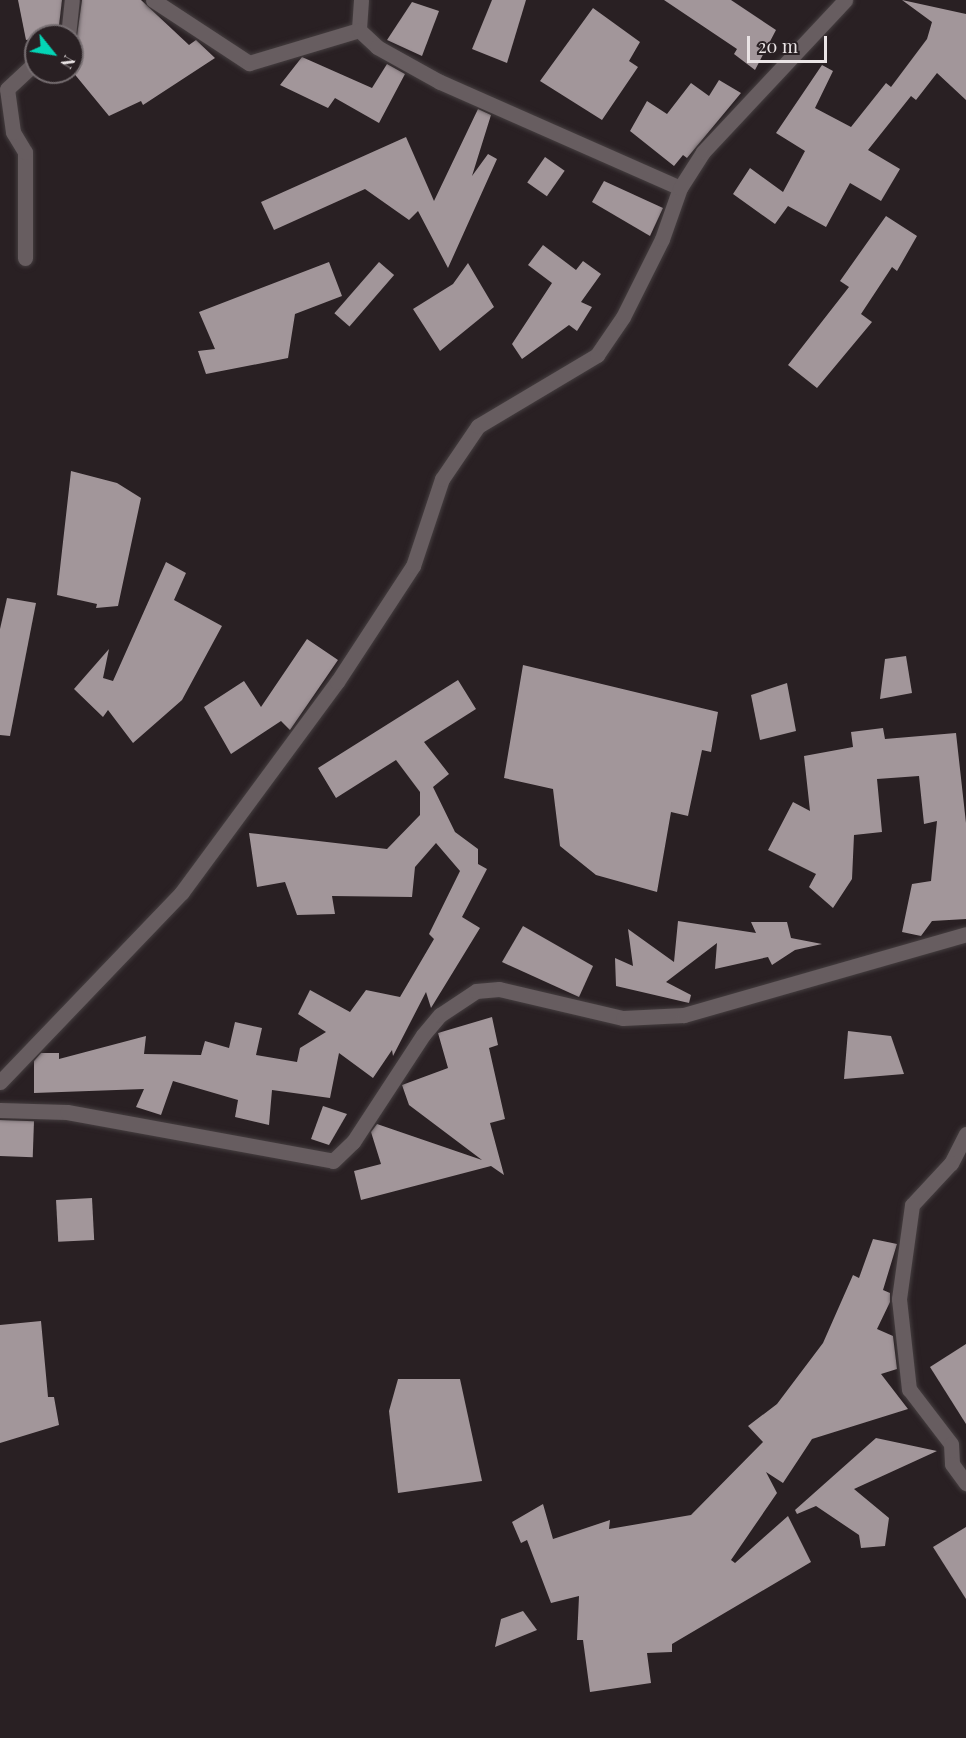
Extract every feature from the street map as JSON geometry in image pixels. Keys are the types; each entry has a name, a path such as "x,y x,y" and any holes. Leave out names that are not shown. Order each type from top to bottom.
{"street":[{"path":"69,24 72,0"},
{"path":"153,0 249,63 359,30"},
{"path":"359,30 361,0"},
{"path":"0,1082 182,892 338,682 413,566 442,479 478,426 597,355 662,239 680,188 703,152 844,0"},
{"path":"359,30 377,47 440,82 680,188"},
{"path":"24,73 7,89 13,132 25,152 25,258"},
{"path":"0,1110 67,1112 333,1161 353,1142 423,1035 440,1015 476,992 499,989 622,1018 684,1015 966,934"},
{"path":"966,1134 951,1162 912,1205 899,1299 909,1389 951,1444 952,1464 966,1483"}],"building":[{"path":"18,0 62,0 59,24 24,24 24,30"},
{"path":"82,0 141,0 189,45 196,40 215,58 143,105 141,101 109,116 83,84 84,24 79,24"},
{"path":"492,0 526,0 507,63 472,49"},
{"path":"664,0 731,0 776,30 755,70 734,54 737,49"},
{"path":"902,0 966,14 966,100 937,73 916,100 911,96 868,150 900,169 881,201 850,183 826,227 788,206 775,224 733,194 750,168 783,192 805,151 776,133 822,65 833,71 815,108 851,127 886,83 891,87 927,39 932,22"},
{"path":"412,2 439,11 422,56 387,40"},
{"path":"593,8 640,42 629,61 638,67 602,120 540,81"},
{"path":"302,57 372,88 387,64 405,74 379,123 335,98 328,108 280,85"},
{"path":"719,80 741,93 687,158 683,155 674,166 630,131 647,101 667,114 691,83 709,96"},
{"path":"478,109 491,115 472,176 488,154 497,159 448,268 418,211 409,220 365,189 274,230 261,202 406,137 434,201"},
{"path":"545,157 565,171 547,196 527,182"},
{"path":"604,181 663,208 650,236 592,202"},
{"path":"886,216 917,236 897,271 892,267 861,314 872,322 817,388 788,365 849,287 840,281"},
{"path":"543,245 576,270 583,261 601,274 581,302 592,307 577,331 569,325 522,359 512,344 552,283 528,265"},
{"path":"329,262 342,296 295,314 288,358 206,374 198,351 215,349 199,312"},
{"path":"379,262 394,275 349,326 334,313"},
{"path":"468,263 494,307 440,351 413,309 453,284"},
{"path":"71,471 117,483 141,498 118,606 96,608 97,604 57,595"},
{"path":"166,562 186,573 174,600 222,626 182,700 133,743 108,710 103,717 74,689 109,649 103,678 113,681"},
{"path":"7,598 36,603 10,736 0,735 0,629"},
{"path":"307,639 338,660 290,730 281,721 231,754 204,707 244,681 261,707"},
{"path":"906,656 912,693 880,699 885,659"},
{"path":"523,665 718,712 711,752 702,750 688,816 671,812 657,892 596,875 560,846 553,789 504,778"},
{"path":"458,680 476,709 424,742 449,774 433,787 455,832 478,849 478,864 487,869 462,917 480,928 431,1008 426,992 393,1056 392,1050 373,1078 339,1053 330,1098 272,1090 269,1125 235,1117 238,1100 173,1081 161,1115 136,1107 144,1089 34,1093 34,1061 41,1053 59,1053 59,1059 146,1036 144,1054 201,1055 205,1041 229,1048 235,1022 262,1028 256,1055 297,1062 300,1048 326,1032 298,1014 310,990 350,1012 366,990 400,997 434,939 429,934 460,871 436,843 415,867 412,897 332,896 335,914 297,915 285,882 257,887 249,833 387,849 420,815 420,792 396,760 336,798 318,768"},
{"path":"787,683 796,731 760,740 751,695"},
{"path":"883,728 885,739 956,733 966,823 966,919 932,921 921,936 902,932 912,884 931,881 937,821 924,824 919,776 877,779 882,832 854,835 852,879 833,908 809,887 816,874 768,850 793,802 810,811 804,756 853,747 851,732"},
{"path":"678,921 756,933 751,922 787,922 791,938 822,944 795,950 772,965 768,957 715,969 717,943 666,982 691,995 689,1003 616,986 615,958 633,966 628,929 674,962"},
{"path":"523,926 593,966 579,997 502,962"},
{"path":"492,1017 498,1045 489,1048 505,1119 490,1123 504,1175 491,1166 361,1200 354,1171 381,1164 371,1132 377,1124 482,1160 409,1105 402,1085 448,1068 438,1033"},
{"path":"848,1031 891,1036 904,1074 844,1079"},
{"path":"323,1106 347,1114 329,1145 311,1139"},
{"path":"0,1120 34,1121 33,1157 0,1156"},
{"path":"92,1198 94,1240 58,1242 56,1200"},
{"path":"873,1239 897,1244 883,1290 890,1293 890,1302 877,1329 893,1336 897,1369 881,1374 908,1409 812,1439 783,1483 766,1472 777,1493 731,1560 735,1563 788,1516 811,1562 672,1644 672,1652 647,1653 651,1683 590,1692 583,1640 577,1640 579,1596 551,1603 527,1540 521,1543 512,1522 543,1504 553,1539 610,1520 609,1529 691,1515 763,1442 748,1426 777,1404 823,1343 853,1275 859,1278"},
{"path":"41,1321 48,1397 54,1397 59,1425 0,1443 0,1325"},
{"path":"966,1344 966,1424 930,1367"},
{"path":"398,1379 460,1379 482,1481 398,1493 389,1411"},
{"path":"876,1438 937,1451 854,1489 889,1518 885,1546 861,1548 859,1535 816,1506 797,1514 795,1510"},
{"path":"966,1527 966,1599 933,1547"},
{"path":"523,1611 537,1630 495,1647 501,1619"}]}
